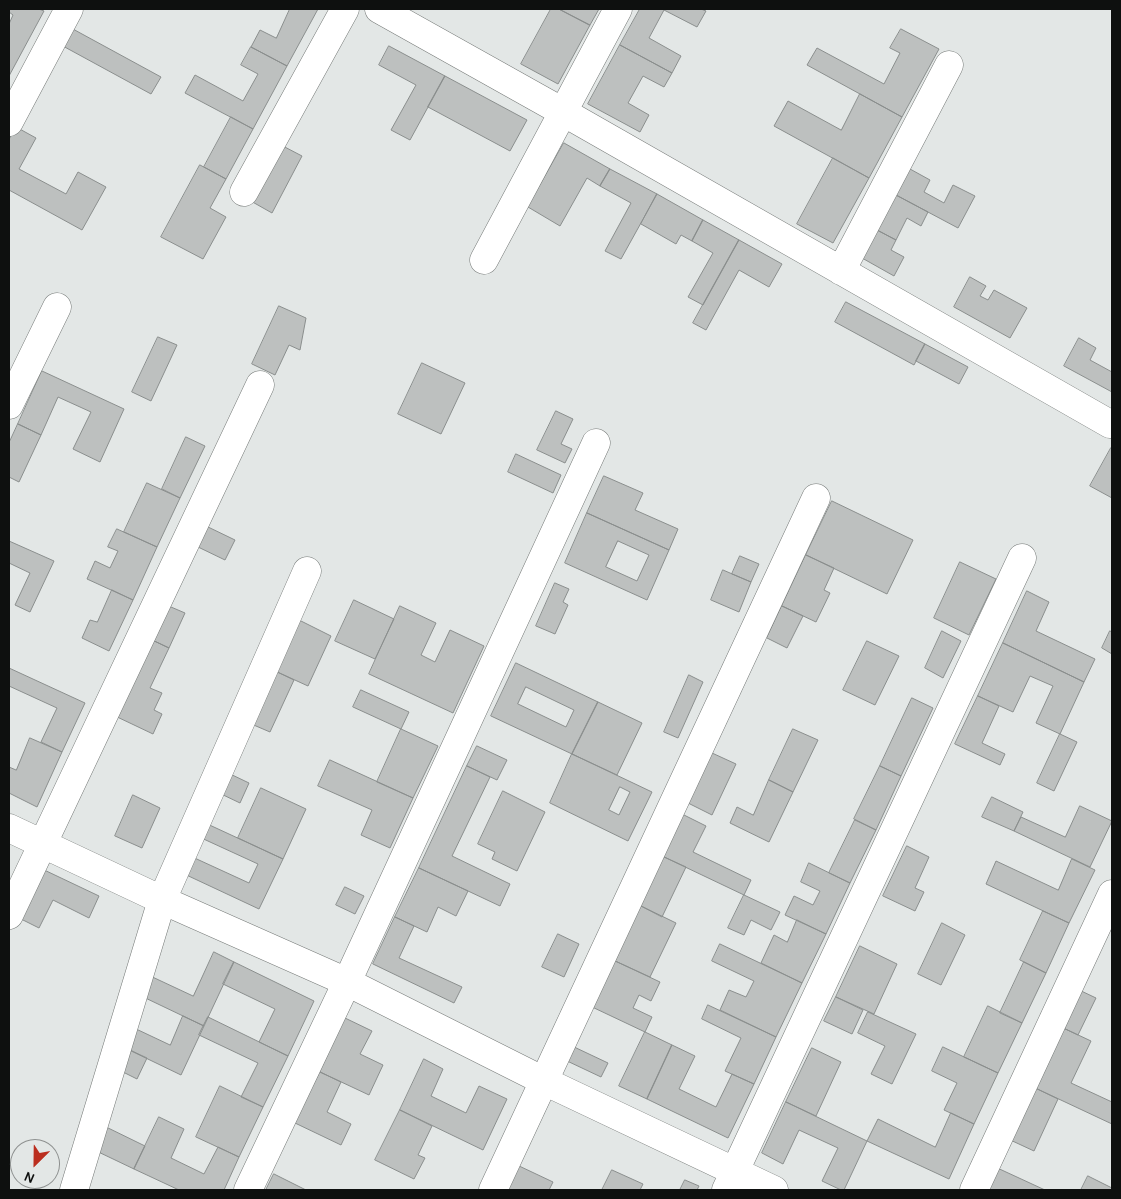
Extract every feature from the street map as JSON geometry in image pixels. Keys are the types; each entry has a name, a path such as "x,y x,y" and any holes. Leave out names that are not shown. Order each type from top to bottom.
{"street":[{"path":"9,122 69,9"},
{"path":"244,192 345,9"},
{"path":"379,9 1093,415 1112,424"},
{"path":"484,260 618,9"},
{"path":"840,271 949,64"},
{"path":"9,406 57,307"},
{"path":"9,915 260,385"},
{"path":"248,1190 347,982 596,443"},
{"path":"493,1190 816,498"},
{"path":"730,1181 1022,558"},
{"path":"74,1190 162,900 307,571"},
{"path":"9,828 162,900 347,982 544,1082 730,1181 774,1190"},
{"path":"974,1190 1112,894"}],"building":[{"path":"9,9 39,9 44,11 9,76 9,24 13,15 9,12"},
{"path":"290,9 318,9 287,66 251,47 260,30 276,38"},
{"path":"551,9 559,9 590,25 558,84 521,64"},
{"path":"559,9 599,9 590,25"},
{"path":"640,9 701,9 706,11 697,27 664,10 649,38 681,56 672,73 620,45"},
{"path":"71,28 161,77 151,94 61,45"},
{"path":"901,29 939,49 902,117 807,65 817,48 884,84 900,53 890,48"},
{"path":"620,45 672,73 664,87 643,76 628,103 649,115 640,132 588,104"},
{"path":"389,46 445,76 410,140 391,130 416,85 379,65"},
{"path":"251,47 287,66 253,129 185,93 195,75 243,101 258,74 241,65"},
{"path":"445,76 527,120 510,151 428,107"},
{"path":"860,94 902,117 869,178 774,126 788,101 841,130"},
{"path":"231,117 253,129 226,179 204,167"},
{"path":"16,127 36,138 19,169 66,194 78,172 106,187 82,230 9,190 9,140"},
{"path":"564,143 610,169 600,186 587,178 560,226 528,207"},
{"path":"279,144 302,156 272,213 249,200"},
{"path":"833,158 869,178 833,243 797,224"},
{"path":"200,165 226,179 210,208 226,217 203,259 161,237"},
{"path":"610,169 657,194 621,259 605,251 631,203 600,186"},
{"path":"910,169 930,180 924,192 944,203 953,185 975,196 958,228 896,195"},
{"path":"657,194 703,220 692,241 681,235 676,244 641,224"},
{"path":"896,195 928,212 921,226 907,218 896,240 877,230"},
{"path":"703,220 739,240 703,305 688,297 713,253 692,241"},
{"path":"877,230 896,240 891,250 904,257 894,276 862,258"},
{"path":"739,240 782,264 769,287 739,270 706,330 693,323"},
{"path":"970,277 986,286 980,296 988,300 994,290 1027,308 1010,338 954,307"},
{"path":"846,302 925,344 914,365 835,322"},
{"path":"279,306 306,318 300,350 289,345 275,375 252,364"},
{"path":"158,337 177,345 151,401 132,392"},
{"path":"1079,338 1096,348 1090,360 1112,372 1112,392 1064,366"},
{"path":"925,344 968,367 959,384 916,361"},
{"path":"422,363 465,383 441,434 398,414"},
{"path":"42,371 124,409 100,462 73,449 91,412 58,397 41,435 18,424"},
{"path":"556,411 573,419 561,444 572,449 565,463 537,450"},
{"path":"18,424 41,435 19,482 9,477 9,443"},
{"path":"186,437 205,446 180,498 162,489"},
{"path":"1112,449 1112,498 1090,486"},
{"path":"516,454 561,475 553,493 508,472"},
{"path":"604,476 643,493 635,510 678,529 669,550 587,513"},
{"path":"147,483 180,498 157,547 124,532"},
{"path":"832,501 913,540 887,594 806,555"},
{"path":"587,513 669,550 647,600 565,563","holes":["618,541 649,555 637,581 606,567"]},
{"path":"206,526 235,540 225,560 196,546"},
{"path":"117,529 157,547 133,600 87,579 95,561 110,568 118,551 108,547"},
{"path":"9,541 54,561 30,612 15,605 30,573 9,563"},
{"path":"806,555 834,568 824,590 830,593 816,622 782,606"},
{"path":"740,556 759,564 751,582 732,574"},
{"path":"960,562 996,579 969,635 934,618"},
{"path":"723,570 751,582 739,612 711,600"},
{"path":"555,583 569,589 563,602 568,605 555,634 536,626"},
{"path":"112,590 133,600 109,651 82,638 90,620 97,622"},
{"path":"1027,591 1049,602 1036,631 1095,659 1084,682 1003,643"},
{"path":"354,600 394,619 375,659 335,641"},
{"path":"164,604 185,613 169,648 148,638"},
{"path":"400,606 436,623 421,655 435,662 450,630 484,646 453,713 369,674"},
{"path":"782,606 803,616 787,648 767,638"},
{"path":"297,619 331,636 308,686 273,670"},
{"path":"942,631 961,641 943,678 925,668"},
{"path":"1110,631 1112,632 1112,654 1102,648"},
{"path":"148,638 169,648 150,688 162,693 154,710 162,714 153,734 113,715"},
{"path":"867,641 899,656 875,705 843,690"},
{"path":"1003,643 1084,682 1060,734 1036,723 1053,686 1030,676 1013,712 978,696"},
{"path":"516,663 598,702 572,754 491,716","holes":["526,687 574,710 566,727 518,704"]},
{"path":"9,668 85,703 62,752 41,742 57,708 9,686"},
{"path":"273,670 294,680 270,732 249,723"},
{"path":"689,675 703,682 678,738 664,732"},
{"path":"361,690 409,712 401,729 353,707"},
{"path":"978,696 999,706 982,743 1005,754 1000,765 955,744"},
{"path":"912,698 933,708 901,776 880,766"},
{"path":"598,702 642,723 617,775 572,754"},
{"path":"401,729 438,746 413,798 377,782"},
{"path":"793,729 818,740 793,792 769,780"},
{"path":"1060,734 1077,742 1054,791 1037,783"},
{"path":"30,738 62,752 37,807 9,793 9,767 16,770"},
{"path":"477,746 507,760 497,780 467,766"},
{"path":"712,753 736,764 712,815 688,803"},
{"path":"572,754 652,792 628,841 550,803","holes":["620,787 630,792 619,815 609,810"]},
{"path":"330,760 413,798 390,848 361,835 372,810 318,786"},
{"path":"467,766 490,777 452,856 510,884 500,906 419,868"},
{"path":"880,766 901,776 876,830 854,819"},
{"path":"226,772 249,783 240,803 217,792"},
{"path":"769,780 793,792 769,842 730,823 737,807 753,815"},
{"path":"261,788 306,809 283,859 238,838"},
{"path":"503,791 545,812 517,871 492,859 495,852 478,844"},
{"path":"133,795 160,808 142,848 115,836"},
{"path":"992,797 1023,812 1014,831 982,817"},
{"path":"1080,806 1112,821 1090,867 1014,831 1021,817 1065,837"},
{"path":"682,814 706,826 693,852 751,880 744,895 662,856"},
{"path":"855,820 876,830 850,883 829,873"},
{"path":"203,822 283,859 259,909 180,872 188,855 249,883 258,864 197,836"},
{"path":"907,846 929,857 915,888 924,892 915,911 883,896"},
{"path":"662,856 686,867 662,917 639,905"},
{"path":"1072,859 1095,870 1069,923 986,884 996,861 1058,890"},
{"path":"809,863 850,883 826,934 785,915 794,896 813,905 820,891 801,882"},
{"path":"40,868 99,896 89,918 53,900 39,928 17,917"},
{"path":"419,868 468,891 456,916 438,907 427,932 395,917"},
{"path":"345,887 364,896 355,914 336,905"},
{"path":"744,895 780,912 771,930 751,920 744,935 728,928"},
{"path":"639,905 676,923 650,977 613,960"},
{"path":"1043,911 1069,923 1046,973 1020,960"},
{"path":"395,917 414,926 399,958 462,987 454,1003 373,964"},
{"path":"797,920 826,934 802,983 761,963 774,935 787,942"},
{"path":"942,923 965,935 941,985 918,974"},
{"path":"558,934 579,944 564,977 542,967"},
{"path":"720,944 802,983 776,1037 720,1010 729,990 746,997 754,981 712,961"},
{"path":"860,946 897,964 874,1014 836,997"},
{"path":"214,952 234,962 204,1026 137,994 146,974 193,996"},
{"path":"613,960 660,982 651,1001 639,995 633,1008 652,1017 645,1032 590,1006"},
{"path":"234,962 314,1001 288,1056 259,1042 275,1009 223,984"},
{"path":"1024,962 1046,973 1022,1023 1000,1013"},
{"path":"1077,989 1096,998 1078,1035 1059,1026"},
{"path":"836,997 863,1010 852,1034 824,1021"},
{"path":"708,1005 776,1037 754,1084 725,1071 741,1038 702,1019"},
{"path":"988,1006 1022,1023 998,1073 964,1057"},
{"path":"868,1012 916,1034 892,1084 871,1074 885,1046 858,1033"},
{"path":"183,1016 204,1026 181,1075 125,1048 134,1028 170,1045"},
{"path":"208,1017 288,1056 263,1107 241,1097 258,1063 199,1035"},
{"path":"345,1018 372,1031 360,1054 383,1065 369,1095 320,1072"},
{"path":"1059,1026 1091,1041 1071,1083 1112,1102 1112,1124 1031,1086"},
{"path":"645,1032 672,1045 647,1099 619,1086"},
{"path":"672,1045 695,1056 679,1089 716,1107 732,1074 754,1084 728,1138 647,1099"},
{"path":"572,1046 608,1063 601,1077 565,1060"},
{"path":"943,1047 998,1073 974,1124 944,1110 957,1083 932,1071"},
{"path":"812,1048 841,1062 816,1116 786,1102"},
{"path":"130,1050 147,1058 137,1079 121,1071"},
{"path":"424,1059 443,1069 431,1096 466,1113 479,1086 507,1099 483,1150 400,1110"},
{"path":"320,1072 341,1082 327,1112 351,1124 341,1145 295,1123"},
{"path":"220,1086 263,1107 239,1157 196,1137"},
{"path":"1031,1086 1058,1099 1034,1151 1006,1138"},
{"path":"786,1102 867,1141 844,1190 822,1181 838,1148 799,1130 783,1164 762,1153"},
{"path":"400,1110 432,1126 418,1155 425,1158 414,1179 375,1160"},
{"path":"951,1113 974,1124 949,1179 867,1141 878,1119 935,1147"},
{"path":"159,1117 184,1129 171,1158 204,1174 218,1147 239,1157 224,1190 179,1190 134,1169"},
{"path":"102,1125 145,1146 134,1169 90,1148"},
{"path":"517,1165 553,1182 549,1190 505,1190"},
{"path":"993,1166 1045,1190 989,1190 983,1187"},
{"path":"612,1170 643,1184 640,1190 602,1190"},
{"path":"274,1174 306,1190 266,1190"},
{"path":"1088,1176 1112,1188 1112,1190 1081,1190"},
{"path":"685,1180 699,1186 697,1190 680,1190"}]}
